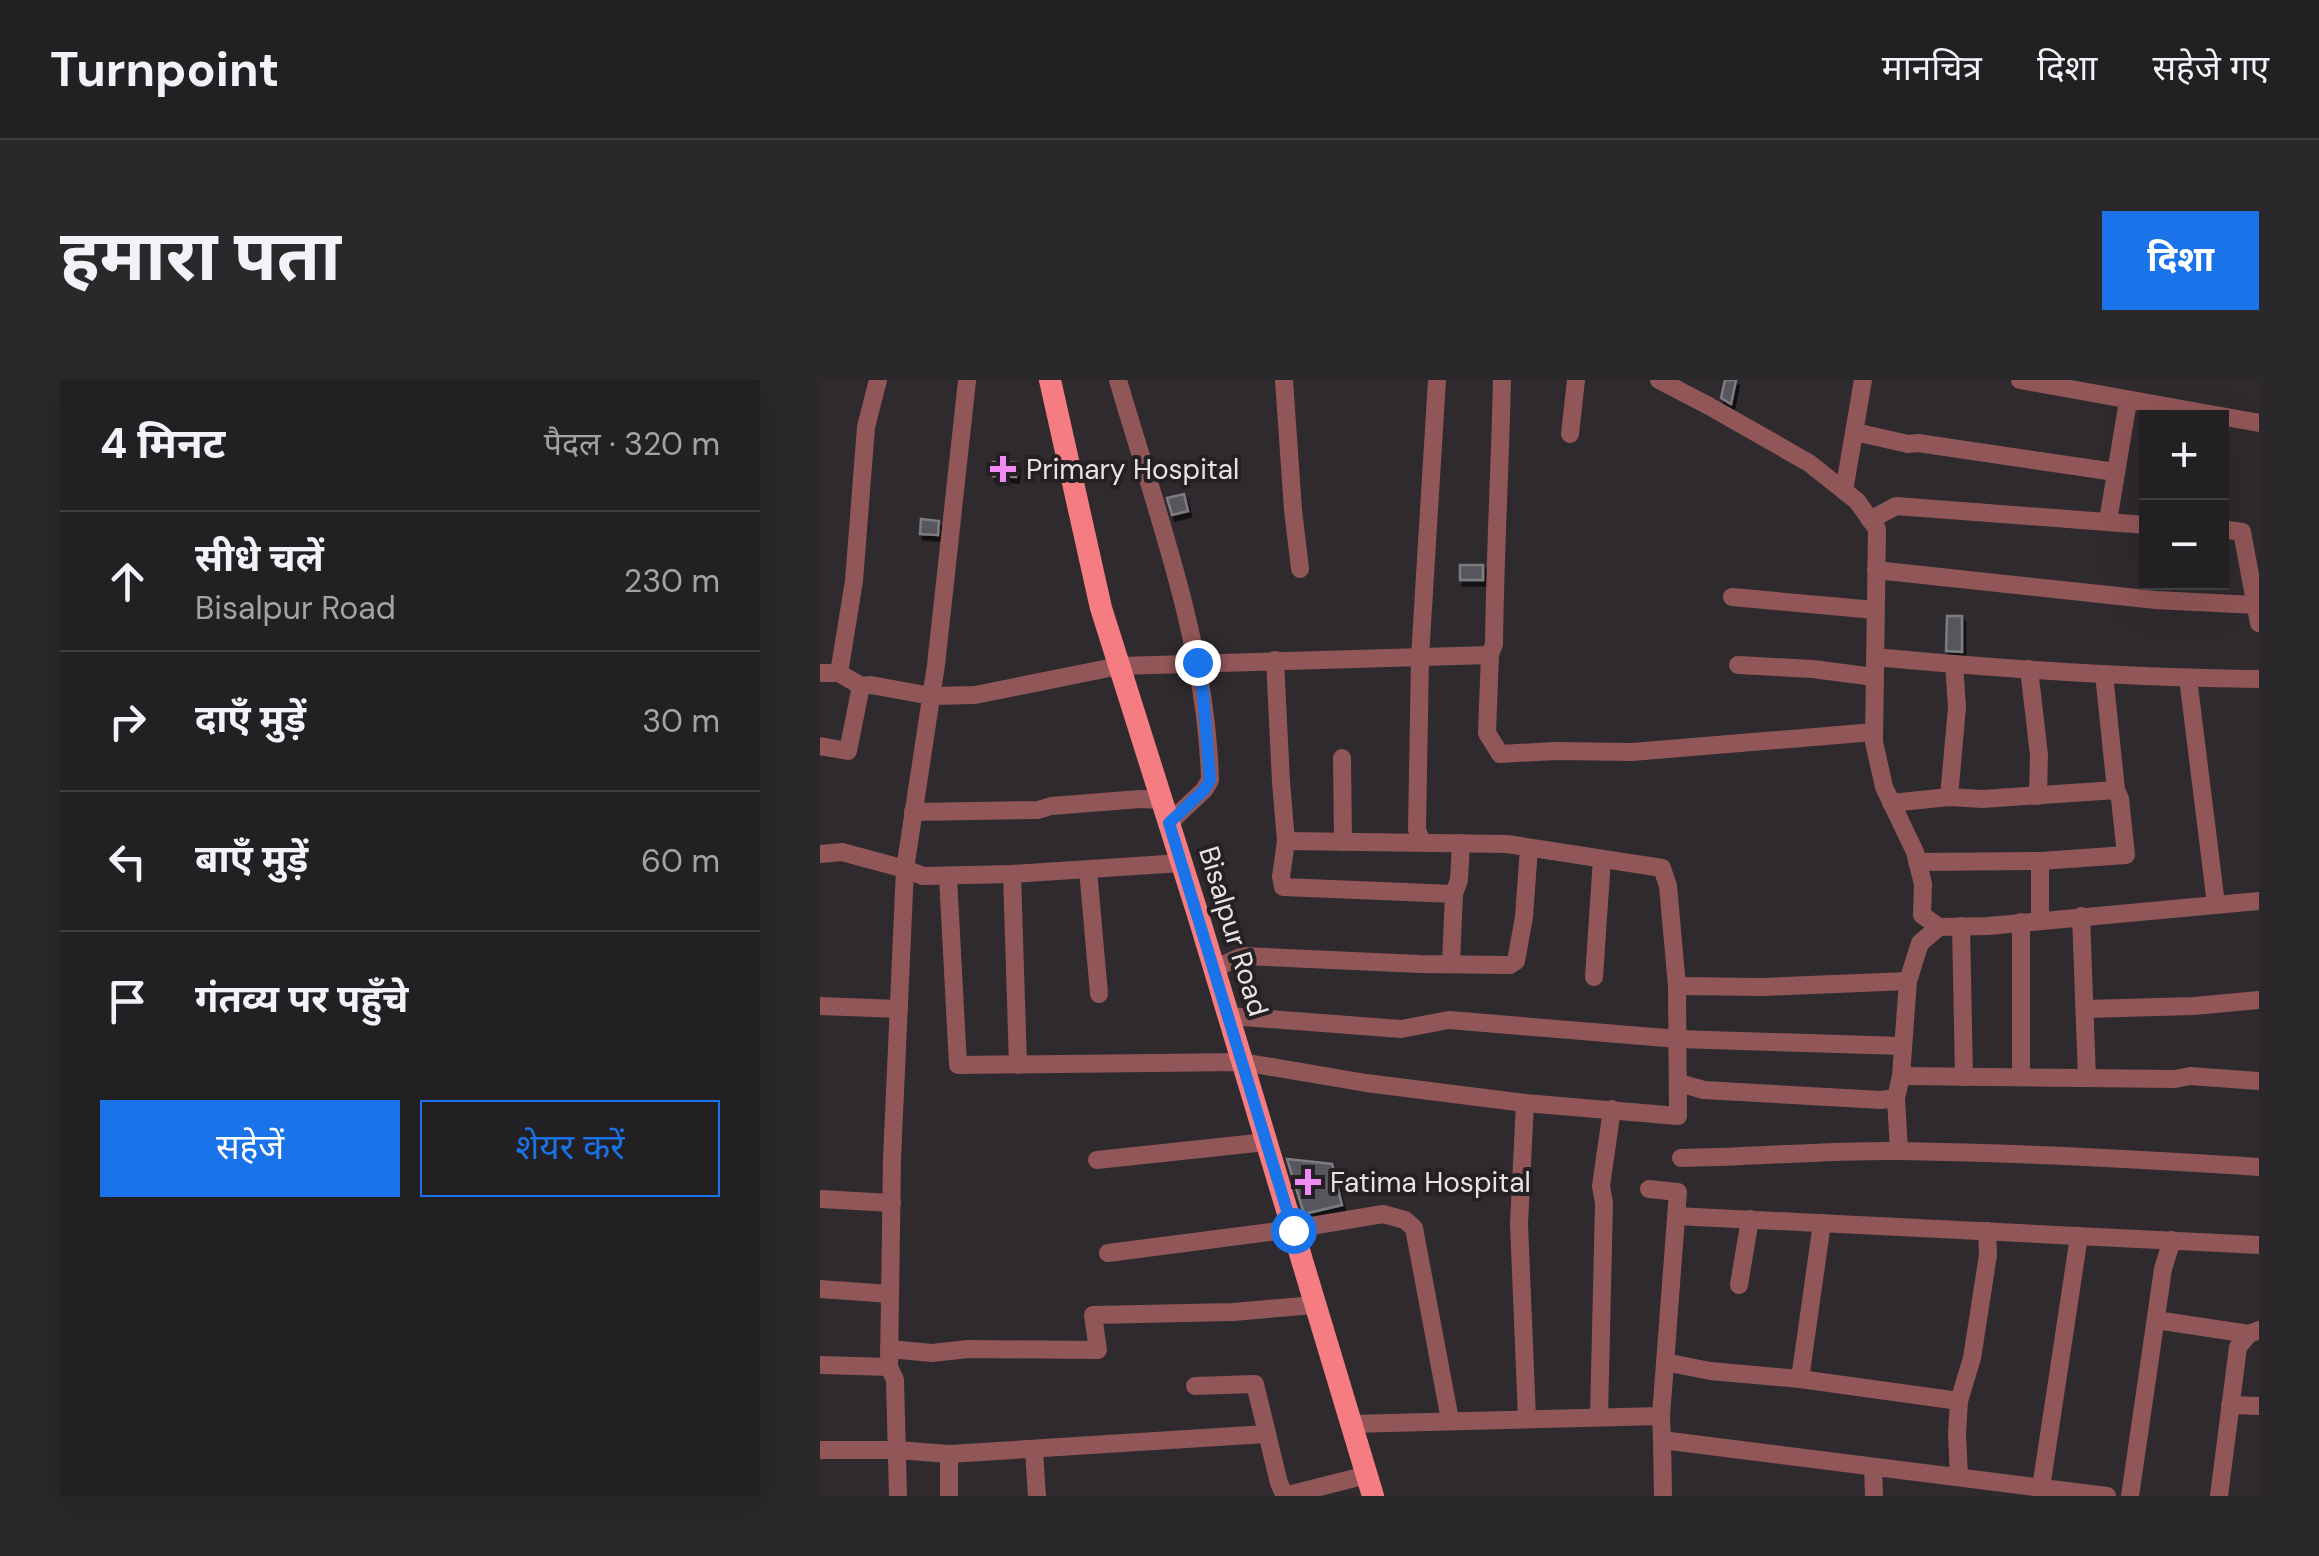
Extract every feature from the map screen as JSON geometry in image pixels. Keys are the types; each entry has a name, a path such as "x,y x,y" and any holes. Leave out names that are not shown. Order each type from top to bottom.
{"main road":[{"name":"Bisalpur Road","path":"1050,380 1101,608 1370,1486"}],"street":[{"path":"878,380 866,427 854,580 830,673 862,686 931,696 974,695 1119,666 1490,655"},
{"path":"898,1496 895,1380 889,1358 905,869 931,696 966,380 976,380"},
{"path":"1118,380 1172,555 1203,692 1210,780 1169,823"},
{"path":"1284,380 1300,569"},
{"path":"1421,841 1417,829 1420,657 1437,380"},
{"path":"1502,380 1488,734 1500,754 1556,750 1632,752 1874,732"},
{"path":"1570,434 1576,380"},
{"path":"1659,380 1809,463 1857,502 1877,529 1874,742 1884,786 1917,862 1922,915 1939,926 1961,926 2216,904 2258,905"},
{"path":"1844,491 1862,380"},
{"path":"2020,380 2259,423"},
{"path":"2108,520 2128,401"},
{"path":"1855,432 1908,444 2115,472"},
{"path":"1870,520 1896,506 2139,524"},
{"path":"1876,570 2257,614 2242,532 2229,530"},
{"path":"1732,597 1875,610"},
{"path":"1874,657 2029,670 2259,678"},
{"path":"1275,660 1286,840 1283,886 1454,894"},
{"path":"1949,797 1956,707 1954,664"},
{"path":"1738,665 1874,677"},
{"path":"2029,670 2039,755 2038,796"},
{"path":"1917,862 2040,861 2126,855 2104,674"},
{"path":"2188,678 2216,904"},
{"path":"820,746 848,751 862,686"},
{"path":"1342,758 1343,842"},
{"path":"1892,803 2116,790"},
{"path":"914,812 1038,810 1162,800"},
{"path":"948,877 958,1065 1242,1062 1366,1083 1525,1103 1678,1116 1677,986 1668,886 1662,868 1507,844 1286,840"},
{"path":"1451,963 1461,843"},
{"path":"1214,968 1243,956 1501,966 1516,962 1530,848"},
{"path":"820,854 842,852 923,876 948,877 1182,864"},
{"path":"1594,977 1602,858"},
{"path":"2022,1077 2030,922 2040,861"},
{"path":"1088,870 1099,994"},
{"path":"1012,874 1018,1065"},
{"path":"2081,916 2087,1078"},
{"path":"1898,1151 1896,1098 1908,981 1920,943 1939,926"},
{"path":"1961,926 1964,1078"},
{"path":"1677,986 1908,981"},
{"path":"2086,1009 2259,1000"},
{"path":"820,1006 899,1009"},
{"path":"1228,1016 1401,1029 1449,1020 1678,1040 1902,1046"},
{"path":"1901,1076 2190,1076 2259,1081"},
{"path":"1679,1083 1704,1090 1896,1098"},
{"path":"1525,1103 1519,1224 1527,1418"},
{"path":"1599,1417 1604,1203 1601,1186 1612,1109"},
{"path":"1098,1160 1266,1142"},
{"path":"1681,1158 1898,1151 2259,1167"},
{"path":"1649,1189 1678,1192 1661,1416 1663,1496"},
{"path":"820,1199 892,1203"},
{"path":"1108,1254 1384,1214 1404,1220 1414,1228 1450,1420"},
{"path":"1676,1216 2259,1245"},
{"path":"1739,1284 1750,1220"},
{"path":"1800,1379 1822,1223"},
{"path":"1959,1478 1959,1400 1972,1358 1988,1255 1986,1231"},
{"path":"2041,1488 2079,1236"},
{"path":"2130,1496 2163,1270 2172,1240"},
{"path":"820,1289 890,1294"},
{"path":"820,1365 968,1349 1098,1350 1093,1315 1234,1312 1314,1304"},
{"path":"2156,1320 2254,1332"},
{"path":"2219,1496 2238,1347 2254,1332"},
{"path":"1665,1362 1959,1400"},
{"path":"1194,1386 1255,1384 1284,1496 1370,1486"},
{"path":"2230,1406 2259,1406"},
{"path":"1350,1424 1661,1416"},
{"path":"820,1450 950,1454 1266,1434"},
{"path":"1662,1440 2108,1496"},
{"path":"1034,1450 1037,1496"},
{"path":"949,1496 950,1454"},
{"path":"1873,1467 1874,1496"}],"building":[{"path":"1725,380 1736,380 1731,404 1721,398"},
{"path":"993,462 1017,463 1016,477 993,476"},
{"path":"1184,494 1188,511 1172,515 1167,498"},
{"path":"921,519 939,521 938,535 920,534"},
{"path":"1460,565 1483,565 1483,580 1460,580"},
{"path":"1947,616 1962,616 1962,652 1946,651"},
{"path":"1287,1159 1332,1164 1342,1205 1304,1214"}],"place":[{"name":"Primary Hospital","path":"1003,469"},
{"name":"Fatima Hospital","path":"1308,1182"}],"route":[{"path":"1197,662 1210,780 1169,823 1293,1230"}]}
